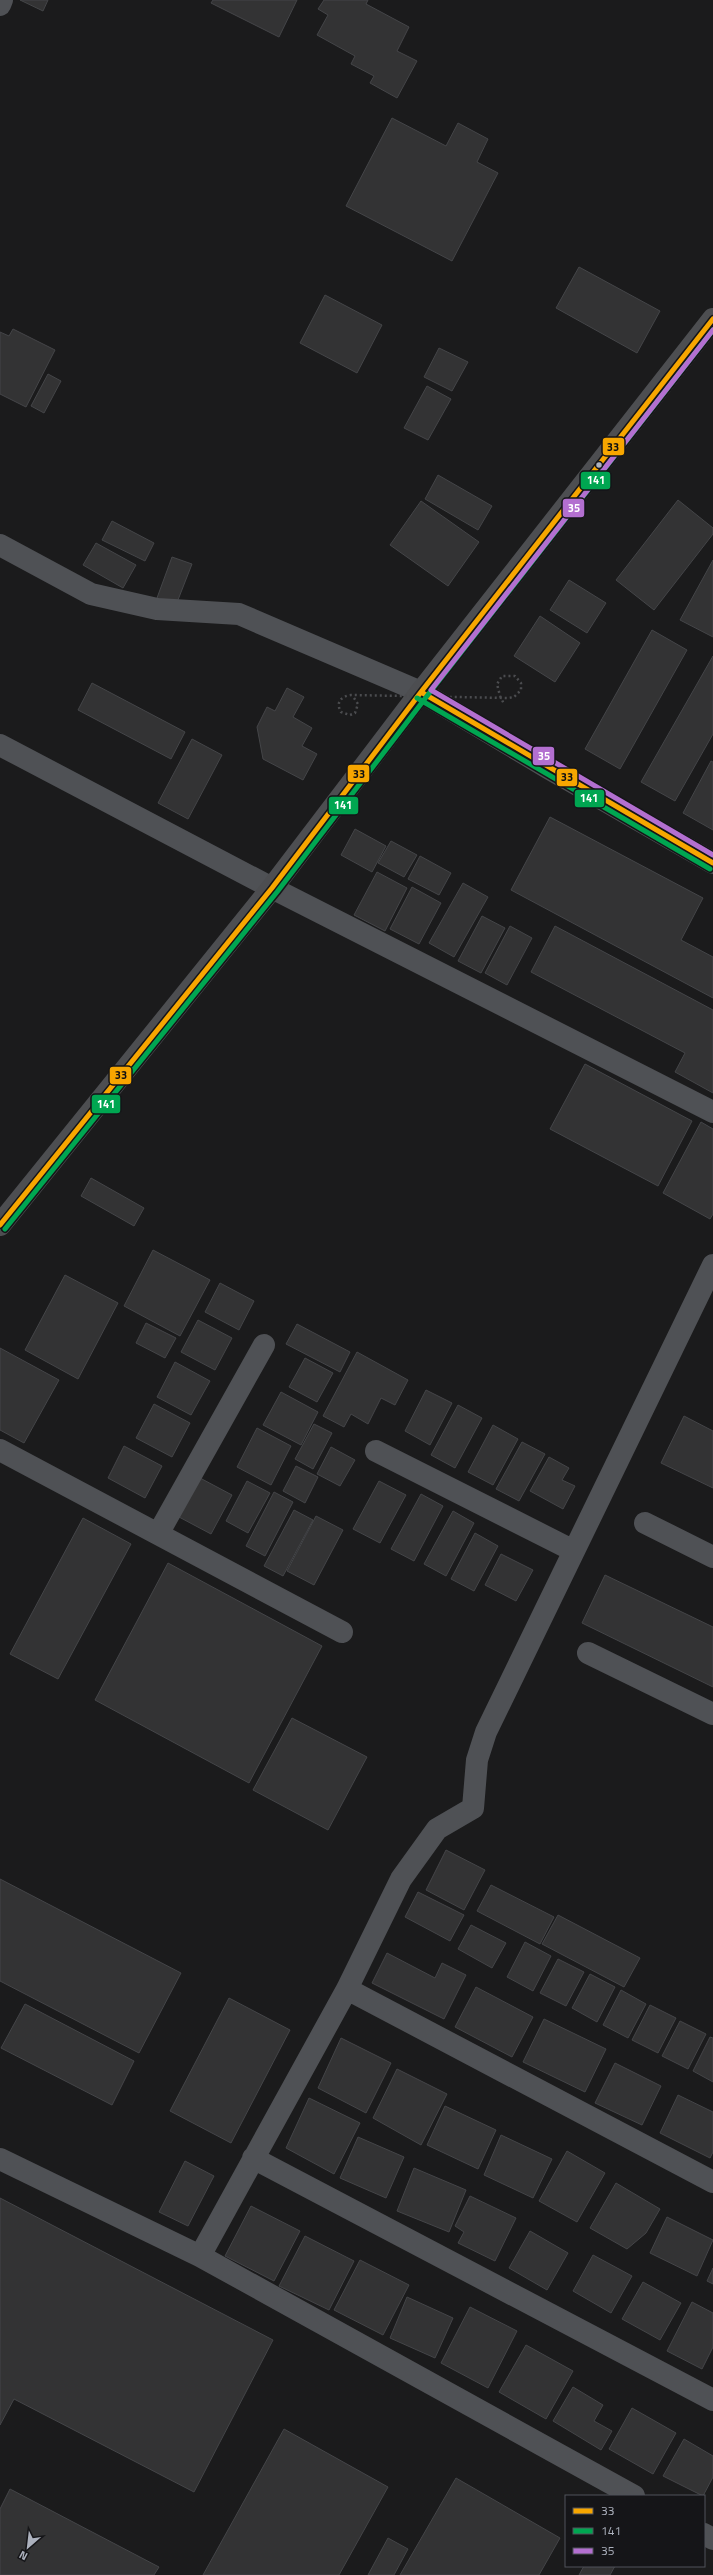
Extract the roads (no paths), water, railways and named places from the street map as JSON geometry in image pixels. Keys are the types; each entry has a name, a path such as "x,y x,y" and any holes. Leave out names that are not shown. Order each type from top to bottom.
{"main road":[{"path":"0,1225 272,888 421,692 713,319"}],"street":[{"path":"0,5 2,0"},
{"path":"0,545 90,594 156,609 239,614 421,692 548,768 713,863"},
{"path":"0,745 272,888 713,1112"},
{"path":"200,2256 347,1989 401,1878 437,1829 473,1808 477,1760 486,1732 713,1265"},
{"path":"158,1534 264,1345"},
{"path":"0,1450 342,1632"},
{"path":"376,1451 574,1551"},
{"path":"644,1524 713,1557"},
{"path":"588,1653 713,1714"},
{"path":"347,1989 713,2182"},
{"path":"253,2158 713,2400"},
{"path":"0,2159 200,2256 632,2495"}]}
